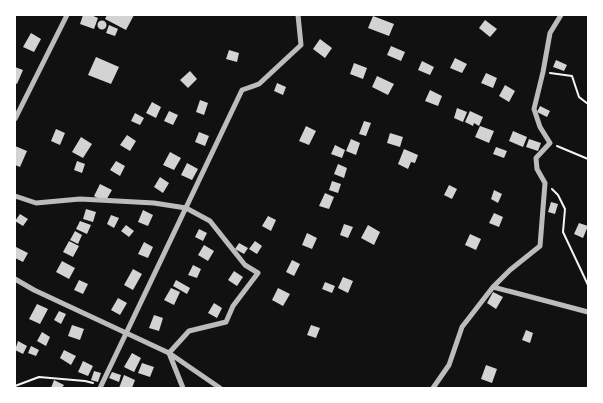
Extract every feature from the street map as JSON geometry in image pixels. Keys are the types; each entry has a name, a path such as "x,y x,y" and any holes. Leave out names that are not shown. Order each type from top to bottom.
{"street":[{"path":"15,119 67,15"},
{"path":"100,387 242,90 259,84 301,45 298,15"},
{"path":"433,388 449,364 462,327 493,287 510,270 540,246 546,182 537,169 536,158 550,143 540,127 534,109 550,33 561,15"},
{"path":"15,196 36,203 80,199 154,203 186,208 210,221 245,265 258,273 234,306 226,322 189,331 169,353"},
{"path":"15,279 34,290 169,353 220,388"},
{"path":"493,287 588,312"},
{"path":"169,353 183,388"}],"path":[{"path":"543,72 572,76 578,97 588,104"},
{"path":"550,143 588,159"},
{"path":"546,182 558,196 565,209 563,232 588,285"},
{"path":"15,386 39,377 85,381 100,387"}],"building":[{"path":"83,15 91,15 98,18 94,29 80,24"},
{"path":"107,15 134,15 126,30 105,19"},
{"path":"373,16 394,24 389,36 368,28"},
{"path":"485,20 497,29 490,37 479,28"},
{"path":"102,21 106,25 102,29 98,25"},
{"path":"109,25 118,29 115,36 106,33"},
{"path":"31,33 41,39 34,52 23,47"},
{"path":"320,39 332,48 325,58 313,49"},
{"path":"391,46 405,52 401,61 387,55"},
{"path":"229,50 239,53 237,62 226,59"},
{"path":"96,57 119,67 111,84 88,75"},
{"path":"455,58 467,64 462,73 450,68"},
{"path":"556,60 567,65 564,71 553,67"},
{"path":"422,61 434,67 430,75 418,70"},
{"path":"354,63 367,68 363,79 350,74"},
{"path":"15,67 23,70 17,84 15,83"},
{"path":"190,71 197,79 188,88 180,80"},
{"path":"486,73 497,78 493,88 481,83"},
{"path":"377,76 394,84 388,95 372,87"},
{"path":"277,83 286,87 283,95 274,91"},
{"path":"505,85 515,91 509,102 499,96"},
{"path":"430,90 442,96 438,106 425,101"},
{"path":"200,100 208,103 204,115 196,112"},
{"path":"152,102 161,107 156,118 146,113"},
{"path":"540,106 550,111 547,117 537,112"},
{"path":"457,108 467,112 463,122 454,118"},
{"path":"169,111 178,115 173,125 164,121"},
{"path":"470,111 483,117 479,126 474,123 473,126 465,122"},
{"path":"135,113 144,118 140,125 131,121"},
{"path":"364,121 371,123 366,136 359,134"},
{"path":"306,126 316,131 309,145 299,141"},
{"path":"480,126 494,131 489,143 475,137"},
{"path":"56,129 65,133 60,145 51,141"},
{"path":"513,131 527,137 523,147 509,141"},
{"path":"199,132 209,136 205,146 195,142"},
{"path":"390,133 403,137 400,147 387,143"},
{"path":"127,135 136,141 130,151 120,145"},
{"path":"81,137 92,144 83,158 72,152"},
{"path":"351,139 360,143 356,155 346,151"},
{"path":"529,139 541,143 538,151 526,147"},
{"path":"335,145 345,150 342,158 331,154"},
{"path":"15,146 27,151 20,167 15,165"},
{"path":"496,147 507,151 504,158 493,154"},
{"path":"404,149 418,155 415,163 411,162 408,169 398,164"},
{"path":"170,152 181,158 174,170 163,165"},
{"path":"77,161 85,164 82,173 74,170"},
{"path":"116,161 125,166 120,176 110,170"},
{"path":"187,163 198,169 192,180 181,175"},
{"path":"338,164 347,168 344,178 334,174"},
{"path":"160,177 169,183 163,193 154,187"},
{"path":"332,181 341,184 338,193 329,190"},
{"path":"100,184 112,190 105,202 94,196"},
{"path":"449,185 457,189 452,199 444,195"},
{"path":"494,190 502,194 498,203 491,199"},
{"path":"325,193 334,197 329,209 319,206"},
{"path":"551,202 558,204 555,214 548,212"},
{"path":"86,209 96,212 93,222 83,219"},
{"path":"143,210 153,215 148,226 138,222"},
{"path":"494,213 503,217 499,227 489,223"},
{"path":"20,214 28,219 23,226 15,221"},
{"path":"111,215 119,218 114,228 107,224"},
{"path":"268,216 276,220 271,231 262,226"},
{"path":"80,221 91,225 87,234 76,229"},
{"path":"579,223 588,226 583,238 574,234"},
{"path":"344,224 353,227 348,238 340,235"},
{"path":"126,225 134,231 129,237 121,231"},
{"path":"368,225 380,232 374,245 361,238"},
{"path":"199,229 207,233 203,241 195,237"},
{"path":"75,231 82,235 78,244 70,240"},
{"path":"307,233 317,238 312,249 302,245"},
{"path":"470,234 481,239 476,250 465,245"},
{"path":"69,241 79,246 73,257 63,252"},
{"path":"255,241 262,246 257,254 249,249"},
{"path":"144,242 153,247 148,258 138,254"},
{"path":"239,243 248,248 244,254 235,249"},
{"path":"204,245 214,251 208,261 198,255"},
{"path":"16,247 28,253 23,262 15,258"},
{"path":"292,260 300,264 294,276 286,272"},
{"path":"62,261 75,268 69,279 56,272"},
{"path":"193,265 201,269 197,278 188,275"},
{"path":"133,269 142,274 133,290 124,285"},
{"path":"234,271 243,277 237,286 228,280"},
{"path":"343,277 353,281 348,293 338,288"},
{"path":"79,280 88,284 83,294 74,290"},
{"path":"176,280 190,288 187,294 173,286"},
{"path":"325,282 335,286 332,293 322,289"},
{"path":"171,288 180,292 174,305 164,300"},
{"path":"278,288 290,294 283,306 272,300"},
{"path":"493,292 503,297 496,309 487,303"},
{"path":"118,298 127,303 120,315 111,310"},
{"path":"214,303 222,308 217,318 208,313"},
{"path":"37,304 48,309 40,324 29,319"},
{"path":"59,311 66,314 61,324 54,320"},
{"path":"154,315 163,318 159,331 149,328"},
{"path":"72,325 84,329 80,340 68,336"},
{"path":"311,325 320,328 316,338 307,335"},
{"path":"526,330 533,333 530,343 522,340"},
{"path":"42,332 50,337 46,346 37,341"},
{"path":"18,341 27,346 23,354 15,350"},
{"path":"31,346 39,350 36,356 28,353"},
{"path":"64,350 76,356 71,365 60,358"},
{"path":"132,353 141,358 134,372 124,367"},
{"path":"83,361 93,366 88,376 78,372"},
{"path":"142,363 154,367 150,377 138,373"},
{"path":"486,365 497,369 492,383 481,379"},
{"path":"94,371 101,373 98,382 91,380"},
{"path":"112,372 121,375 119,382 109,378"},
{"path":"124,375 135,380 132,388 119,388"},
{"path":"54,380 64,385 62,388 51,388"}]}
